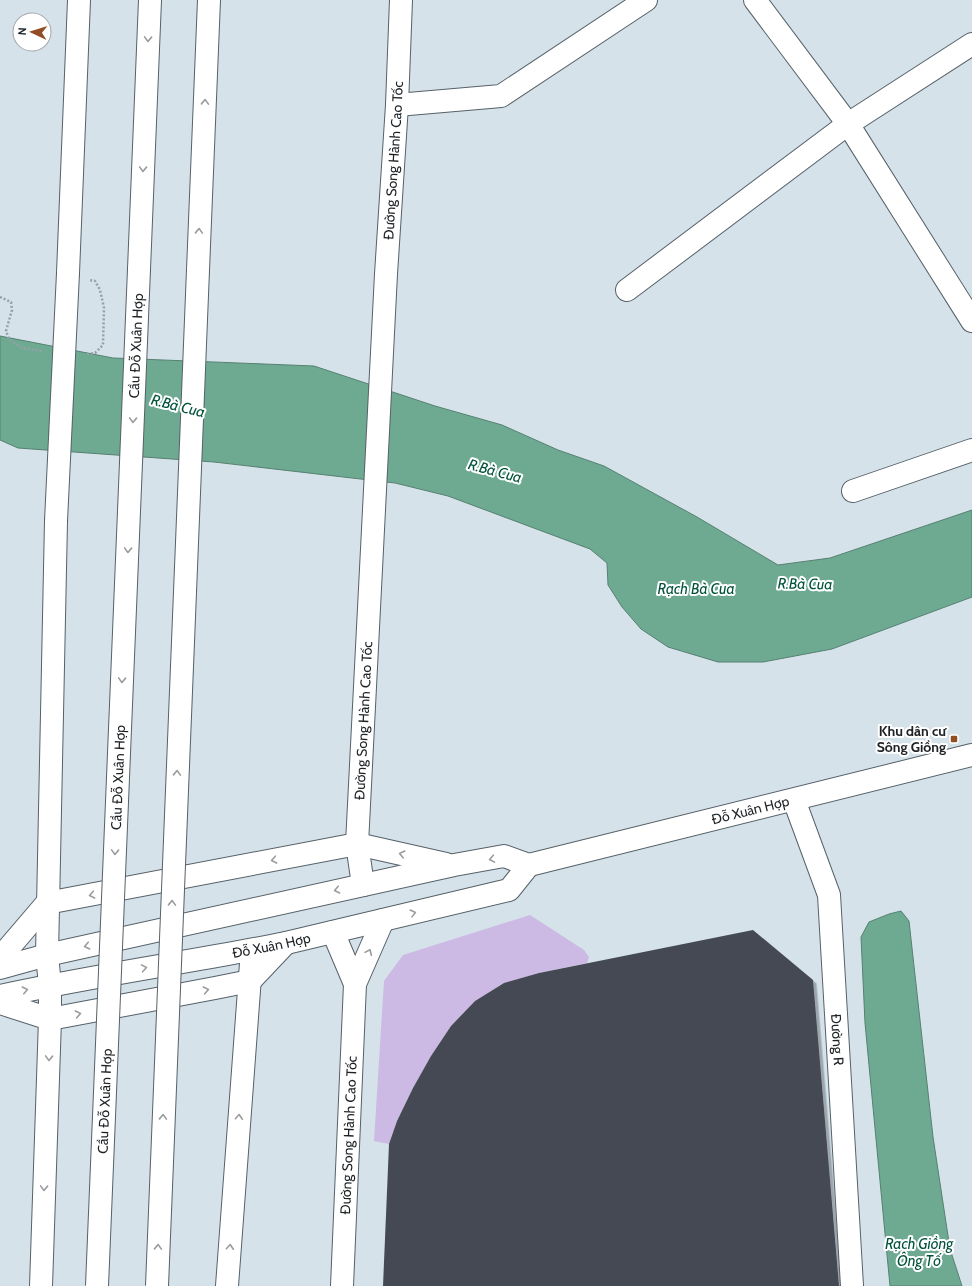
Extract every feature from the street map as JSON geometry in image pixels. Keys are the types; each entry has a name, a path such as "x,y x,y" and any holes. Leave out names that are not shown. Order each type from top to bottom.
{"main road":[{"path":"41,1286 50,1019 50,985 47,954 47,903 56,521 79,0"},
{"name":"Cầu Đỗ Xuân Hợp","path":"97,1286 150,0"},
{"path":"157,1286 210,0"},
{"name":"Đường Song Hành Cao Tốc","path":"363,885 357,844 401,0"},
{"path":"396,105 501,96 646,0"},
{"path":"756,0 848,124 972,321"},
{"path":"627,290 848,124 972,44"},
{"path":"853,491 972,450"},
{"name":"Đỗ Xuân Hợp","path":"0,996 50,985 286,943 509,890 529,865 972,756"},
{"name":"Đường R","path":"794,800 829,895 852,1286"},
{"path":"0,958 47,903 357,844 454,865"},
{"path":"0,968 47,954 454,865 504,856 529,865"},
{"name":"Đường Song Hành Cao Tốc","path":"342,1286 355,984 383,920"},
{"name":"Đường Song Hành Cao Tốc","path":"333,932 355,984"},
{"path":"0,1003 50,1019 250,981 286,943"},
{"path":"227,1286 252,950"}],"shaded area":[{"path":"530,915 584,950 589,957 587,963 539,973 502,984 475,1001 451,1026 431,1056 397,1121 389,1144 374,1141 384,981 403,955"}],"water":[{"name":"Rạch Bà Cua","path":"0,336 113,358 314,366 435,406 502,425 558,450 604,466 697,517 778,565 830,558 972,510 972,597 832,649 763,662 718,662 668,647 641,629 622,607 608,585 607,563 590,549 448,496 395,483 214,462 18,448 0,440"},
{"name":"Rạch Giồng Ông Tố","path":"901,911 909,921 933,1137 950,1249 962,1286 890,1286 865,1023 861,937 869,922"}],"building":[{"path":"753,930 813,980 839,1286 383,1286 389,1144 397,1121 431,1056 451,1026 475,1001 504,983 539,973"}],"place":[{"name":"Khu dân cư Sông Giồng","path":"954,739"}],"water label":[{"name":"R.Bà Cua","path":"178,406"},
{"name":"R.Bà Cua","path":"495,471"},
{"name":"R.Bà Cua","path":"805,584"}]}
